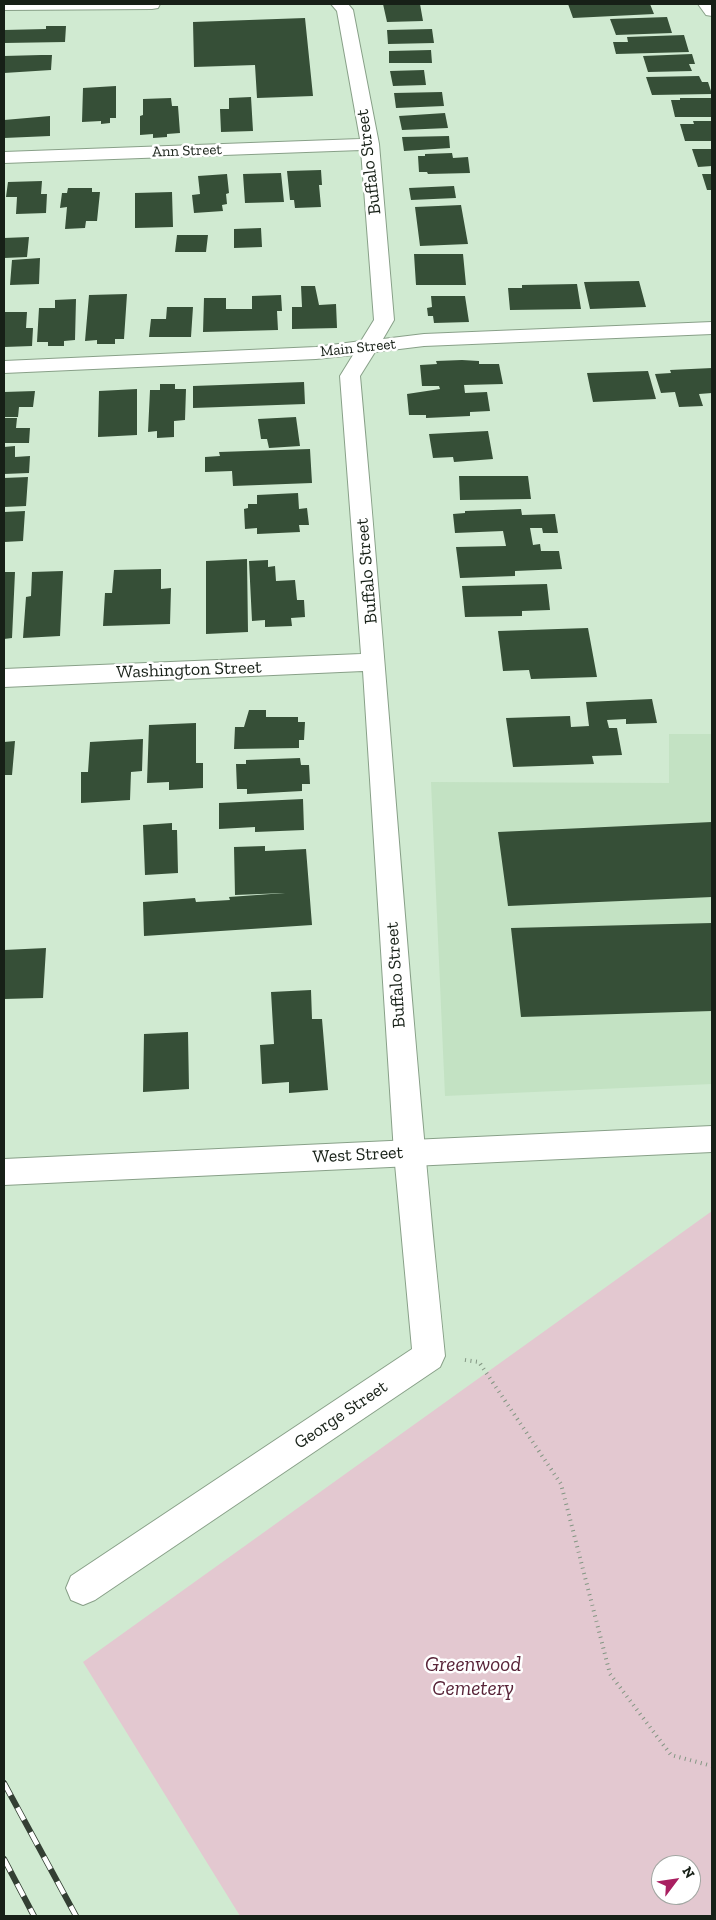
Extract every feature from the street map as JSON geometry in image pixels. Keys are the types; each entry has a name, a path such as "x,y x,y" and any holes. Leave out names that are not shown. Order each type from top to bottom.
{"street":[{"path":"4,5 152,4"},
{"name":"Buffalo Street","path":"338,4 345,10 370,144 384,320 365,348 350,376 374,662 409,1153"},
{"path":"706,4 712,11"},
{"name":"Ann Street","path":"4,158 370,144"},
{"name":"Main Street","path":"4,367 316,352 424,340 712,328"},
{"name":"Washington Street","path":"4,678 374,662"},
{"name":"West Street","path":"4,1172 712,1139"},
{"path":"409,1153 429,1356"},
{"name":"George Street","path":"83,1588 429,1356"}],"path":[{"path":"429,1356 479,1362 561,1484 610,1674 671,1755 712,1766"}],"shaded area":[{"path":"669,734 712,734 712,1084 445,1096 431,782 669,783"}],"green space":[{"name":"Greenwood Cemetery","path":"712,1211 712,1916 240,1916 83,1662"}],"building":[{"path":"383,4 420,4 423,21 387,22"},
{"path":"568,4 650,4 654,14 573,18"},
{"path":"667,17 672,33 616,35 610,19"},
{"path":"305,18 313,96 257,98 255,65 194,67 193,22"},
{"path":"46,26 66,26 65,42 4,43 4,30 46,29"},
{"path":"432,29 434,43 388,44 387,30"},
{"path":"684,35 689,52 616,54 613,42 628,42 627,37"},
{"path":"431,50 432,63 389,63 389,51"},
{"path":"692,54 695,64 689,64 692,71 648,72 643,56"},
{"path":"52,55 51,70 4,73 4,56"},
{"path":"424,70 426,85 393,86 390,71"},
{"path":"699,76 702,82 708,82 712,94 652,95 646,77"},
{"path":"116,86 116,118 110,118 110,123 101,124 101,121 82,122 83,88"},
{"path":"442,92 444,106 396,108 394,93"},
{"path":"251,97 253,131 221,132 220,109 229,109 229,98"},
{"path":"171,98 172,106 178,106 180,133 167,134 167,137 153,138 153,134 140,135 140,116 143,115 143,99"},
{"path":"680,98 712,98 712,117 675,117 671,100 680,100"},
{"path":"445,113 448,128 402,130 399,116"},
{"path":"50,116 50,136 4,138 4,120"},
{"path":"693,121 712,121 712,141 685,141 680,124 694,124"},
{"path":"449,136 450,148 404,151 402,137"},
{"path":"692,149 712,149 712,166 698,167"},
{"path":"452,153 453,158 468,157 470,173 428,174 427,172 419,172 418,156"},
{"path":"321,170 322,185 319,185 321,207 295,208 294,200 290,200 287,171"},
{"path":"281,173 284,202 245,203 243,174"},
{"path":"227,174 229,193 226,194 227,204 222,205 223,211 194,213 192,195 200,194 198,176"},
{"path":"702,174 712,174 712,190 707,190"},
{"path":"42,181 41,194 47,194 46,213 16,214 17,197 6,197 8,182"},
{"path":"454,186 456,198 411,200 409,188"},
{"path":"68,188 92,188 92,192 100,192 97,221 86,221 85,228 65,229 67,207 60,208 62,193 67,193"},
{"path":"172,192 173,227 135,228 135,193"},
{"path":"461,205 468,244 420,246 415,207"},
{"path":"261,228 262,247 234,248 234,229"},
{"path":"177,235 208,235 206,252 175,252"},
{"path":"29,237 27,257 4,258 4,238"},
{"path":"414,254 463,254 466,285 416,285"},
{"path":"40,258 39,284 10,285 12,260"},
{"path":"639,281 646,307 590,309 584,282"},
{"path":"577,284 581,309 510,310 508,288 522,288 522,285"},
{"path":"301,286 315,286 319,305 336,304 337,328 292,329 292,307 302,307"},
{"path":"127,294 124,339 115,339 115,344 97,344 97,340 85,341 89,295"},
{"path":"281,295 282,311 277,311 278,330 203,332 204,298 226,298 226,309 252,309 252,296"},
{"path":"431,296 465,296 469,322 434,323 433,316 428,316 427,308 432,307"},
{"path":"76,299 75,340 64,341 64,346 48,346 48,342 37,342 39,308 55,308 55,300"},
{"path":"167,307 193,307 191,337 149,337 151,319 166,319"},
{"path":"5,312 27,312 26,328 33,328 32,346 4,347"},
{"path":"436,361 479,361 479,364 499,364 503,384 464,385 465,393 487,392 490,411 470,412 470,416 426,418 426,415 409,415 407,394 440,389 439,386 422,386 420,365 437,364"},
{"path":"712,368 712,393 699,394 703,406 679,407 675,392 661,393 655,374 671,373 670,370"},
{"path":"648,371 656,399 593,402 587,373"},
{"path":"304,382 305,404 193,408 193,386"},
{"path":"160,384 175,384 175,389 186,389 185,420 174,421 174,437 157,438 157,431 148,432 150,390 160,390"},
{"path":"137,389 137,435 98,437 99,391"},
{"path":"35,391 33,407 19,407 18,417 4,417 4,392"},
{"path":"296,417 300,446 269,448 267,439 261,439 258,419"},
{"path":"4,418 17,418 16,428 30,428 29,443 4,443"},
{"path":"488,431 493,459 454,462 453,457 433,458 429,434"},
{"path":"15,446 15,457 30,456 29,473 4,474 4,447"},
{"path":"310,449 312,483 233,486 232,471 205,472 205,457 220,456 219,452"},
{"path":"459,476 528,476 531,499 460,500"},
{"path":"28,477 26,506 4,507 4,478"},
{"path":"298,493 299,509 307,508 309,525 299,525 300,532 257,534 257,528 245,529 244,509 248,508 248,504 257,504 257,495"},
{"path":"521,509 522,515 555,514 558,533 543,533 542,528 530,528 533,545 540,544 541,551 559,551 562,569 515,571 515,576 460,578 456,547 506,546 503,531 455,533 453,514 465,513 465,511"},
{"path":"25,511 23,541 4,542 4,512"},
{"path":"247,559 248,632 206,634 206,561"},
{"path":"268,560 268,567 275,566 276,581 295,580 297,600 304,600 305,617 291,618 292,626 265,627 265,620 252,621 249,561"},
{"path":"161,569 161,589 171,588 170,624 103,626 105,593 112,593 114,570"},
{"path":"63,571 60,636 23,638 26,597 31,596 32,572"},
{"path":"4,572 15,572 12,638 4,639"},
{"path":"547,584 550,610 522,611 522,616 465,617 462,586"},
{"path":"588,628 597,677 531,679 529,670 503,671 498,631"},
{"path":"652,699 657,723 626,724 626,719 607,720 609,728 617,728 622,755 592,756 594,764 513,767 506,718 570,716 571,727 589,726 586,702"},
{"path":"249,710 266,710 266,717 298,717 298,722 305,722 304,740 299,740 299,748 234,749 235,727 244,727"},
{"path":"196,723 196,763 203,763 203,788 169,790 169,782 147,783 149,725"},
{"path":"143,739 142,771 131,772 130,800 81,803 81,772 88,772 90,742"},
{"path":"15,741 12,775 4,775 4,742"},
{"path":"300,758 301,765 309,765 310,784 302,784 302,791 247,794 247,789 237,789 236,764 246,764 246,760"},
{"path":"303,799 304,830 255,832 255,827 219,829 219,803"},
{"path":"712,822 712,897 508,906 498,832"},
{"path":"172,823 172,830 177,830 178,873 145,875 143,825"},
{"path":"265,846 265,851 306,849 312,925 144,936 143,902 195,898 196,902 230,900 229,897 285,893 235,895 234,847"},
{"path":"712,923 712,1011 521,1017 511,928"},
{"path":"46,948 43,998 4,999 4,950"},
{"path":"311,990 312,1019 322,1019 328,1090 289,1093 289,1082 262,1084 260,1045 274,1044 271,992"},
{"path":"188,1032 189,1089 143,1092 144,1034"}],"railway":[{"path":"4,1783 76,1916"},
{"path":"4,1859 34,1916"}]}
